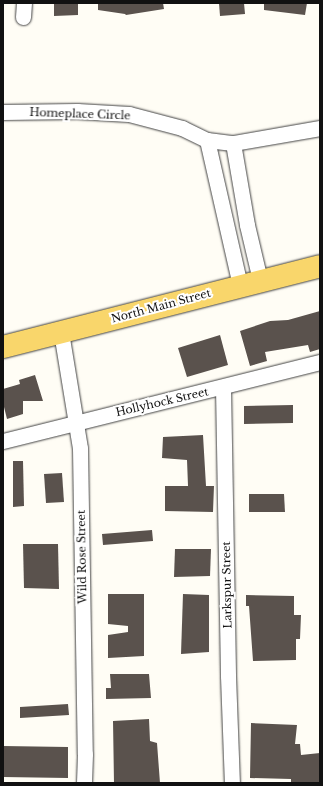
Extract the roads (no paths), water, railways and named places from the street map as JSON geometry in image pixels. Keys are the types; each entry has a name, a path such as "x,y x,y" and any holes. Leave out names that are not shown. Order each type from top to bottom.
{"main road":[{"name":"North Main Street","path":"3,347 320,266"}],"street":[{"name":"Homeplace Circle","path":"3,112 129,114 182,128 207,140 233,144 320,128"},
{"path":"207,140 223,211 250,283"},
{"path":"233,144 244,207 250,283"},
{"path":"223,211 244,207"},
{"name":"Wild Rose Street","path":"61,332 80,456 85,754 84,783"},
{"name":"Hollyhock Street","path":"3,441 320,362"},
{"name":"Larkspur Street","path":"223,387 232,783"}]}
